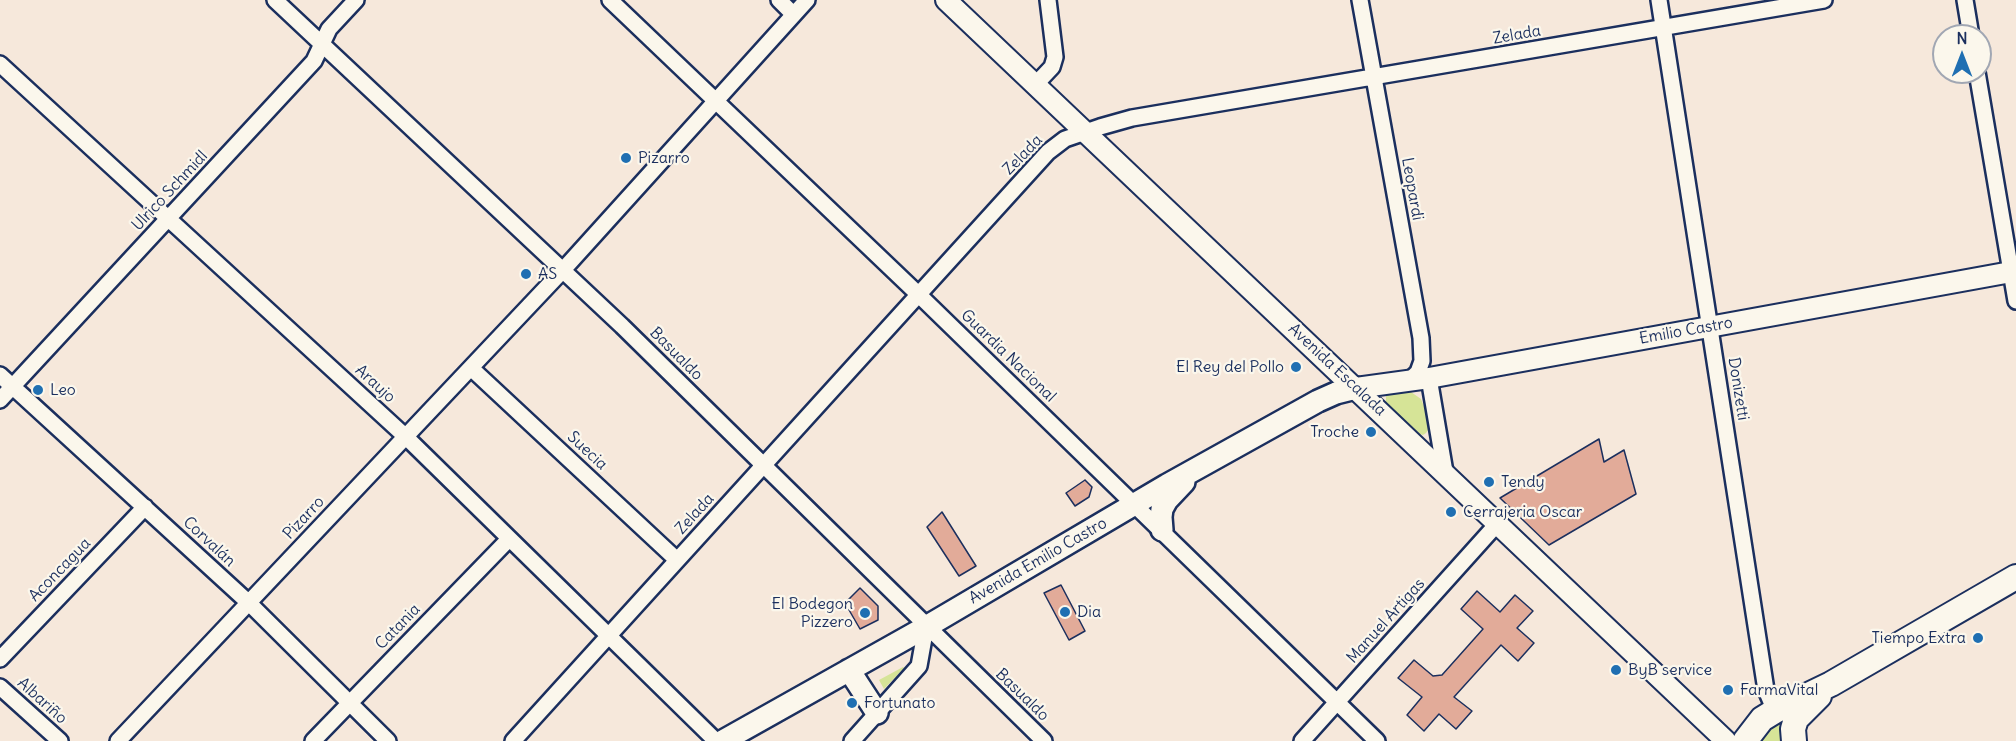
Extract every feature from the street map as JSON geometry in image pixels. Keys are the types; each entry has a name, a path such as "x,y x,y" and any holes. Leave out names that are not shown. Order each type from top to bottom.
{"main road":[{"name":"Avenida Emilio Castro","path":"723,741 1318,401 1356,388"},
{"path":"1162,530 1161,517 1167,500 1197,469"},
{"path":"1745,741 1762,719 1775,711 1831,684 2016,578"},
{"path":"849,670 877,713"},
{"path":"1794,741 1793,729 1796,719 1831,684"}],"street":[{"name":"Basualdo","path":"275,0 563,270 1044,741"},
{"name":"Ulrico Schmidl","path":"0,400 314,62 329,29 356,0"},
{"name":"Guardia Nacional","path":"610,0 919,295 1377,741"},
{"path":"778,0 794,14"},
{"name":"Pizarro","path":"117,741 563,270 807,0"},
{"name":"Avenida Escalada","path":"946,0 1726,741"},
{"path":"1035,85 1052,67 1055,57 1048,0"},
{"name":"Leopardi","path":"1360,0 1421,338 1422,361 1418,372 1409,381"},
{"name":"Donizetti","path":"1659,0 1766,690 1775,711"},
{"name":"Zelada","path":"513,741 1048,152 1065,139 1132,118 1824,0"},
{"path":"1965,0 1969,24"},
{"name":"Araujo","path":"0,64 406,436 716,741"},
{"path":"1979,84 2014,272 2016,301"},
{"name":"Emilio Castro","path":"1356,388 1429,378 2014,272"},
{"name":"Suecia","path":"471,368 677,560"},
{"name":"Corvalán","path":"0,375 249,603 388,741"},
{"path":"1429,378 1445,472"},
{"name":"Aconcagua","path":"0,659 145,507"},
{"name":"Manuel Artigas","path":"1302,741 1497,524"},
{"name":"Catania","path":"313,741 509,539"},
{"path":"860,738 877,713 919,666 926,627"},
{"name":"Albariño","path":"0,687 60,741"}],"green space":[{"path":"1396,392 1411,392 1421,399 1428,425 1426,433 1423,435 1417,433 1386,403 1386,396"},
{"path":"904,668 884,689 879,680"},
{"path":"1794,706 1787,741 1760,741 1761,733"}],"building":[{"path":"1599,439 1604,462 1624,450 1636,494 1549,545 1500,498"},
{"path":"1085,480 1092,487 1089,497 1075,506 1066,493"},
{"path":"942,512 976,566 959,576 927,527"},
{"name":"Dia","path":"1061,585 1085,631 1069,640 1044,593"},
{"name":"El Bodegon Pizzero","path":"860,588 878,606 878,620 860,629 845,603"},
{"path":"1477,591 1500,612 1515,595 1533,611 1517,628 1534,643 1518,661 1501,645 1454,697 1472,711 1456,729 1439,714 1424,731 1407,715 1422,697 1398,678 1414,660 1433,676 1442,675 1483,629 1461,609"}],"place":[{"name":"Pizarro","path":"626,158"},
{"name":"AS","path":"526,274"},
{"name":"El Rey del Pollo","path":"1296,367"},
{"name":"Leo","path":"38,390"},
{"name":"Troche","path":"1371,432"},
{"name":"Tendy","path":"1489,482"},
{"name":"Cerrajeria Oscar","path":"1451,512"},
{"name":"Dia","path":"1065,612"},
{"name":"El Bodegon Pizzero","path":"865,613"},
{"name":"Tiempo Extra","path":"1978,638"},
{"name":"ByB service","path":"1616,670"},
{"name":"FarmaVital","path":"1728,690"},
{"name":"Fortunato","path":"852,703"}]}
